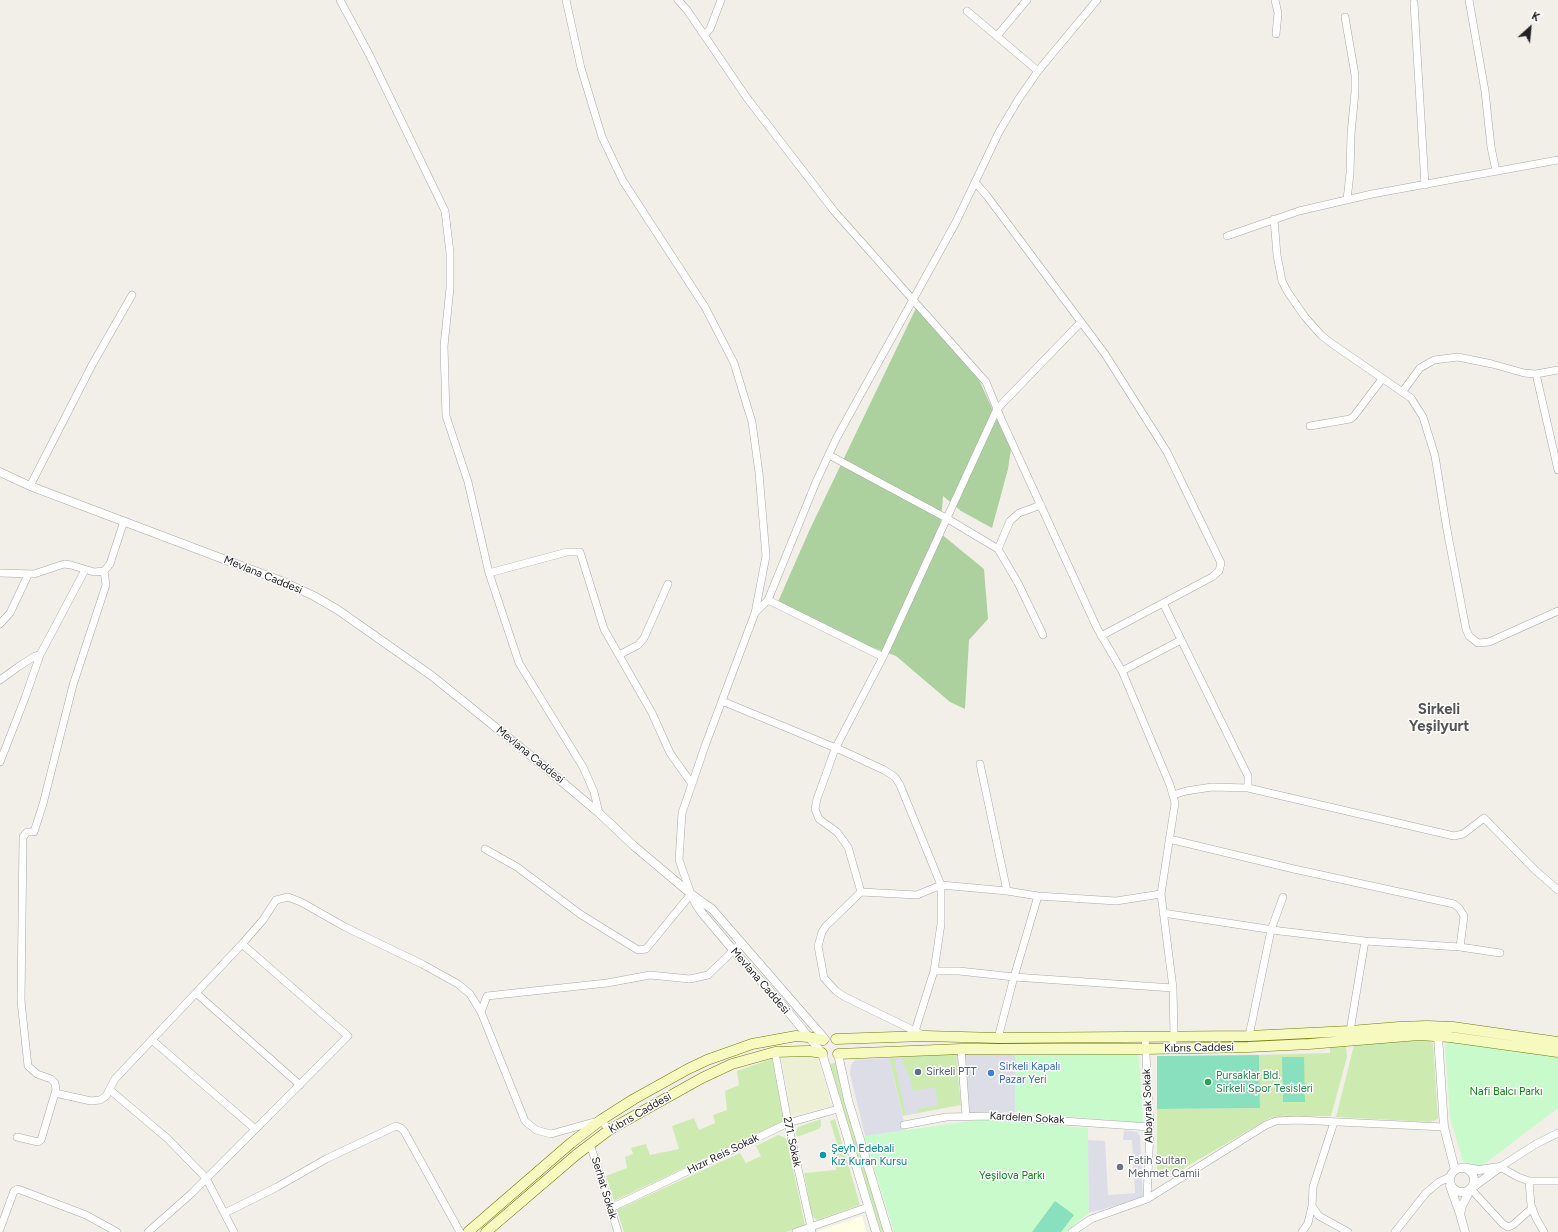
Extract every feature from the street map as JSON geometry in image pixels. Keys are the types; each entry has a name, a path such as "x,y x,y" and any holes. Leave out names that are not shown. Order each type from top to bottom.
{"main road":[{"path":"468,1232 571,1143 601,1120 652,1089 707,1060 752,1044 783,1038 808,1037 824,1039 831,1037 836,1039 925,1036 998,1038 1249,1036 1350,1031 1399,1026 1438,1026 1558,1042"},
{"name":"Kıbrıs Caddesi","path":"838,1054 961,1049 1146,1049 1278,1046 1397,1036 1438,1036 1558,1052"},
{"path":"824,1039 820,1048 822,1053 830,1057 838,1054 840,1044 836,1039"},
{"name":"Kıbrıs Caddesi","path":"486,1232 571,1159 609,1130 717,1070 760,1055 775,1052 809,1051 822,1053"}],"street":[{"path":"340,0 369,54 446,211 450,253 450,288 444,346 446,416 468,482 489,573 519,663 583,767 594,792 599,813"},
{"path":"566,0 581,68 602,137 623,181 705,307 734,363 752,422 759,473 766,556 755,613 682,813 679,860 691,894 712,909 824,1039"},
{"path":"678,0 687,10 747,98 834,211 986,382 1101,636 1122,670 1170,784 1175,803 1161,894 1173,988 1174,1036 1172,1048"},
{"path":"704,36 710,29 722,0"},
{"path":"997,36 1027,0"},
{"path":"755,613 768,600 837,437 956,222 999,132 1018,100 1038,71 1097,0"},
{"path":"1275,0 1278,13 1276,34"},
{"path":"1469,0 1485,91 1491,147 1496,171"},
{"path":"1414,3 1425,185"},
{"path":"967,11 1038,71"},
{"path":"1345,16 1355,75 1350,172 1347,200"},
{"path":"1227,236 1299,211 1347,200 1558,160"},
{"path":"975,182 1105,354 1167,452 1221,563 1219,571 1212,577 1101,636"},
{"path":"1274,219 1278,267 1287,291 1305,318 1321,335 1382,379 1412,398 1423,417 1435,456 1447,530 1466,629 1469,636 1478,643 1489,642 1558,611"},
{"path":"30,486 92,365 132,296"},
{"path":"861,892 848,847 841,837 819,818 815,809 816,799 835,749 883,656 998,409 1081,322"},
{"path":"1403,391 1420,368 1434,360 1458,357 1492,364 1524,373 1536,374 1558,370"},
{"path":"1536,374 1558,470"},
{"path":"1310,426 1350,419 1354,416 1382,379"},
{"path":"829,455 948,519 998,549 1018,583 1043,635"},
{"name":"Mevlana Caddesi","path":"0,472 30,486 124,520 284,582 314,596 338,610 432,676 599,813 634,846 691,894 696,904 734,951 785,1008 822,1053 876,1232"},
{"path":"998,549 1010,521 1019,514 1041,505"},
{"path":"0,573 28,575 64,564 97,573 104,571 110,564 124,520"},
{"path":"489,573 567,552 580,552 604,629 652,713 670,753 692,784"},
{"path":"0,762 40,655 85,570"},
{"path":"17,1137 38,1142 41,1140 55,1093 55,1083 51,1079 37,1074 28,1066 21,1001 23,837 27,832 34,832 43,804 71,692 106,585 104,571"},
{"path":"0,624 10,613 28,575"},
{"path":"619,655 638,645 644,638 668,584"},
{"path":"768,600 883,656"},
{"path":"1163,603 1248,776 1248,788"},
{"path":"1122,670 1181,640"},
{"path":"0,680 35,656 40,655"},
{"path":"722,701 835,749 843,751 884,770 898,781 941,885 941,924 934,971 914,1031"},
{"path":"980,764 1008,891"},
{"path":"1173,795 1186,791 1212,787 1248,788 1454,836 1464,834 1484,818 1535,870 1558,890"},
{"path":"1169,838 1294,869 1454,904 1459,908 1464,916 1460,947"},
{"path":"485,850 517,867 580,914 638,950 646,949 691,894"},
{"path":"925,1036 836,992 824,978 818,946 822,932 826,926 861,892 917,895 941,885 1008,891 1038,896 1116,901 1161,894"},
{"path":"998,1038 1038,896"},
{"path":"1249,1036 1271,930 1283,896"},
{"path":"55,1093 94,1101 103,1098 110,1090 115,1079 242,944 263,920 276,900 284,897 291,898 345,927 422,964 458,984 470,994 481,1012 525,1121 536,1130 551,1134 601,1120 609,1130"},
{"path":"1163,913 1271,930 1365,941 1460,947 1500,953"},
{"path":"1350,1031 1365,941"},
{"path":"481,1012 487,996 607,983 650,975 690,979 708,975 741,943"},
{"path":"148,1232 192,1193 348,1036 242,944"},
{"path":"934,971 959,971 1014,977 1173,988"},
{"path":"196,993 300,1085"},
{"path":"1438,1036 1444,1127 1452,1176 1451,1186 1457,1192 1471,1189 1536,1144 1558,1133"},
{"name":"Albayrak Sokak","path":"1144,1037 1150,1126 1147,1199"},
{"path":"152,1040 256,1129"},
{"path":"961,1049 966,1116"},
{"name":"271. Sokak","path":"775,1052 788,1123 811,1229"},
{"path":"838,1054 848,1100 888,1232"},
{"path":"110,1090 168,1139 206,1178 234,1232"},
{"name":"Hızır Reis Sokak","path":"611,1208 788,1123 838,1109"},
{"name":"Kardelen Sokak","path":"904,1125 946,1117 1016,1116 1150,1126"},
{"path":"1072,1232 1091,1219 1147,1199 1270,1123 1283,1120 1444,1127"},
{"path":"1302,1232 1308,1223 1312,1206 1313,1187 1334,1122"},
{"path":"225,1213 277,1187 326,1159 396,1126 404,1131 460,1232"},
{"name":"Serhat Sokak","path":"590,1144 618,1232"},
{"path":"1466,1232 1450,1186 1452,1176 1458,1168 1479,1170 1500,1168 1529,1181 1558,1182"},
{"path":"1460,1214 1462,1206 1474,1184 1474,1176 1472,1172 1466,1168"},
{"path":"1395,1232 1426,1193 1439,1182 1452,1176"},
{"path":"1529,1181 1532,1208 1544,1232"},
{"path":"0,1230 14,1190 18,1189 86,1215 117,1232"},
{"path":"1471,1189 1503,1224 1508,1227 1513,1226 1532,1208"},
{"path":"1312,1206 1319,1216 1348,1232"},
{"path":"796,1232 811,1229 868,1207"}],"shaded area":[{"path":"956,1054 1015,1055 1015,1112 963,1113"},
{"path":"807,1055 815,1057 820,1063 831,1106 791,1117 782,1058"},
{"path":"896,1057 902,1057 905,1068 910,1077 913,1091 935,1087 938,1105 918,1109 918,1113 906,1115 895,1064"},
{"path":"889,1058 906,1130 865,1136 850,1074 851,1065 855,1060"},
{"path":"1124,1130 1137,1132 1140,1136 1143,1198 1089,1213 1088,1140 1105,1141 1108,1195 1135,1193 1132,1140 1123,1140"},
{"path":"862,1216 867,1232 818,1232 818,1231"}],"green space":[{"path":"916,308 979,380 1011,449 1008,469 992,528 961,511 943,496 940,533 984,569 988,619 969,640 965,709 950,702 896,656 840,636 777,604 810,529"},
{"path":"1427,1040 1433,1043 1438,1119 1430,1122 1336,1117 1354,1045"},
{"name":"Nafi Balcı Parkı","path":"1451,1042 1558,1057 1558,1108 1483,1165 1478,1166 1463,1162 1450,1117 1445,1044"},
{"path":"1346,1046 1347,1057 1331,1116 1270,1118 1179,1171 1157,1170 1157,1109 1260,1108 1259,1055 1330,1053 1330,1047"},
{"path":"956,1054 961,1105 903,1116 889,1058"},
{"path":"1137,1054 1139,1057 1143,1123 1015,1112 1015,1055"},
{"name":"Pursaklar Bld. Sirkeli Spor Tesisleri","path":"1259,1055 1260,1108 1157,1109 1157,1056"},
{"path":"1282,1057 1304,1057 1305,1102 1283,1102"},
{"path":"772,1059 784,1121 614,1201 606,1176 627,1168 625,1157 633,1154 631,1148 646,1144 650,1155 679,1149 672,1126 694,1118 699,1130 715,1123 713,1115 727,1110 725,1091 739,1085 737,1071"},
{"path":"836,1063 841,1091 884,1232 881,1232 829,1064"},
{"path":"821,1119 821,1126 819,1129 797,1137 796,1132 798,1127"},
{"path":"835,1119 860,1205 817,1220 812,1216 804,1173 836,1170 837,1154 840,1153 830,1121"},
{"name":"Yeşilova Parkı","path":"979,1120 1005,1120 1088,1128 1089,1213 1066,1232 894,1232 864,1136"},
{"path":"778,1135 787,1140 805,1225 786,1232 624,1232 617,1211 619,1209 740,1153 746,1163 761,1156 756,1146"},
{"path":"1055,1201 1074,1215 1061,1232 1032,1232"}],"place":[{"name":"Sirkeli PTT","path":"918,1072"},
{"name":"Sirkeli Kapalı Pazar Yeri","path":"991,1073"},
{"name":"Pursaklar Bld. Sirkeli Spor Tesisleri","path":"1208,1082"},
{"name":"Şeyh Edebali Kız Kuran Kursu","path":"823,1155"},
{"name":"Fatih Sultan Mehmet Camii","path":"1120,1167"}],"district":[{"name":"Sirkeli Yeşilyurt","path":"1439,718"}]}
